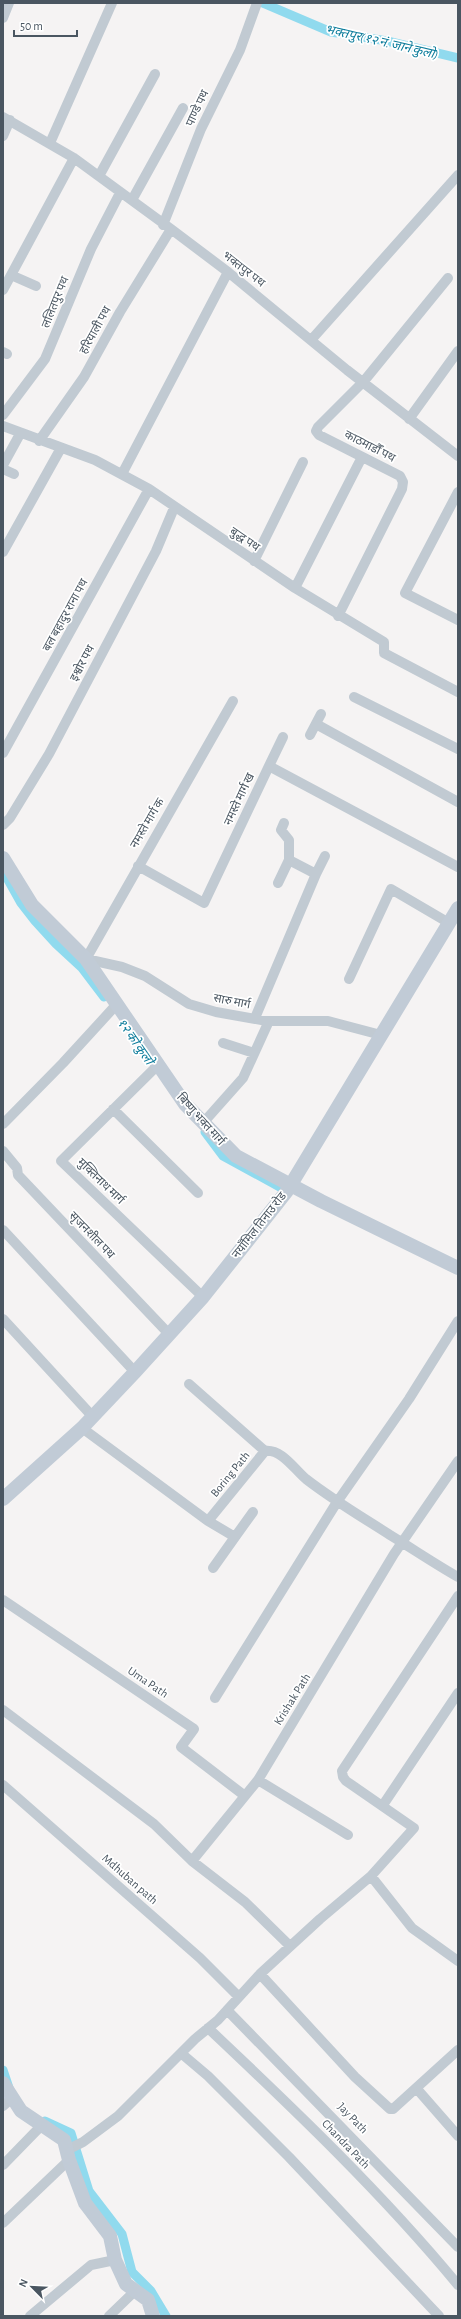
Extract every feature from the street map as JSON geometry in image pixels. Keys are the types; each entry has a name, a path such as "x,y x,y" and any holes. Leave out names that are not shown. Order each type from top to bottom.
{"street":[{"path":"3,18 9,3"},
{"path":"50,143 112,3"},
{"name":"पाण्डे पथ","path":"167,227 201,129 240,50 257,4"},
{"path":"99,176 155,74"},
{"path":"132,200 183,108"},
{"path":"3,136 6,119"},
{"name":"भक्तपुर पथ","path":"6,119 74,158 120,193 132,200 228,272 409,419 458,456"},
{"path":"3,290 74,158"},
{"path":"312,339 458,175"},
{"name":"ललितपुर पथ","path":"3,415 45,359 91,249 120,193"},
{"name":"हरियाली पथ","path":"39,441 84,377 167,227"},
{"path":"122,474 228,272"},
{"path":"11,275 36,286"},
{"path":"364,381 448,278"},
{"path":"409,419 458,351"},
{"name":"काठमाडौँ पथ","path":"338,616 402,489 403,482 400,476 319,435 316,431 318,427 364,381"},
{"name":"बुद्ध पथ","path":"3,426 20,434 95,460 150,489 174,508 295,588 338,616 384,642 384,653 458,692"},
{"path":"3,465 20,434"},
{"path":"3,552 61,448"},
{"path":"295,588 362,457"},
{"path":"254,561 303,462"},
{"path":"3,469 14,474"},
{"name":"बल बहादुर राना पथ","path":"3,753 150,489"},
{"path":"458,492 405,592 458,620"},
{"name":"इश्वोर पथ","path":"3,825 10,818 49,754 153,557 174,508"},
{"path":"354,697 458,749"},
{"name":"नमस्ते मार्ग क","path":"86,959 233,701"},
{"path":"310,735 321,714"},
{"path":"316,724 458,802"},
{"path":"269,766 283,737"},
{"name":"नमस्ते मार्ग ख","path":"138,866 204,903 269,766 458,867"},
{"path":"278,883 290,860 289,840 281,830 284,823"},
{"path":"255,1018 325,856"},
{"name":"बिष्णु भक्त मार्ग","path":"3,858 32,905 86,959 115,1007 155,1067 185,1104 236,1156 458,1268"},
{"path":"290,860 316,874"},
{"path":"349,979 391,889 449,923"},
{"name":"नयाँमिल तिनाउ रोड","path":"3,1499 82,1428 135,1372 203,1297 291,1185 458,908"},
{"name":"सारु मार्ग","path":"86,959 122,967 145,976 189,1004 216,1012 269,1021 328,1021 381,1035"},
{"path":"3,1124 64,1063 115,1007"},
{"path":"203,1123 243,1078 269,1021"},
{"path":"223,1043 254,1053"},
{"name":"मुक्तिनाथ मार्ग","path":"155,1067 62,1161 203,1297"},
{"path":"113,1109 198,1193"},
{"name":"सृजनशील पथ","path":"3,1151 17,1168 18,1175 169,1334"},
{"path":"3,1230 135,1372"},
{"path":"3,1319 92,1417"},
{"path":"215,1698 337,1502 409,1399 458,1321"},
{"path":"189,1384 265,1451"},
{"path":"82,1428 208,1521 235,1537"},
{"name":"Boring Path","path":"208,1521 265,1451 272,1450 282,1456 303,1476 337,1502 458,1577"},
{"name":"Krishak Path","path":"192,1861 258,1780 402,1543 458,1461"},
{"path":"213,1568 253,1512"},
{"path":"3,2224 68,2155 118,2116 227,2010 238,1996 260,1974 371,1876 414,1828 383,1805 346,1781 342,1777 342,1771 458,1596"},
{"name":"Uma Path","path":"3,1600 194,1729 181,1747 245,1796"},
{"path":"383,1805 458,1693"},
{"path":"3,1710 154,1824 192,1861 246,1902 290,1946"},
{"path":"258,1780 348,1835"},
{"name":"Mdhuban path","path":"4,1788 200,1958 238,1996"},
{"path":"371,1876 412,1928 458,1961"},
{"path":"260,1974 355,2077 385,2106 393,2109 417,2089 458,2050"},
{"name":"Jay Path","path":"227,2010 458,2247"},
{"name":"Chandra Path","path":"208,2028 292,2107 432,2253 458,2285"},
{"path":"182,2054 208,2076 278,2146 439,2316"},
{"path":"3,2083 8,2102 41,2126 64,2140 85,2203 110,2236 115,2260 126,2284 148,2300 153,2316"},
{"path":"417,2089 458,2136"},
{"path":"3,2165 41,2126"},
{"path":"30,2316 91,2265 115,2260"},
{"path":"109,2316 136,2290"}],"waterway":[{"name":"भक्तपुर(१२ नं. जाने कुलो)","path":"263,3 331,32 387,41 458,58"},
{"name":"१२ को कुलो","path":"3,871 21,903 35,921 56,944 82,968 104,997"},
{"name":"१२ को कुलो","path":"205,1132 223,1156 287,1191"},
{"path":"3,2070 9,2088"},
{"path":"45,2121 71,2133 89,2191 122,2234 132,2272 151,2291 166,2316"}]}
